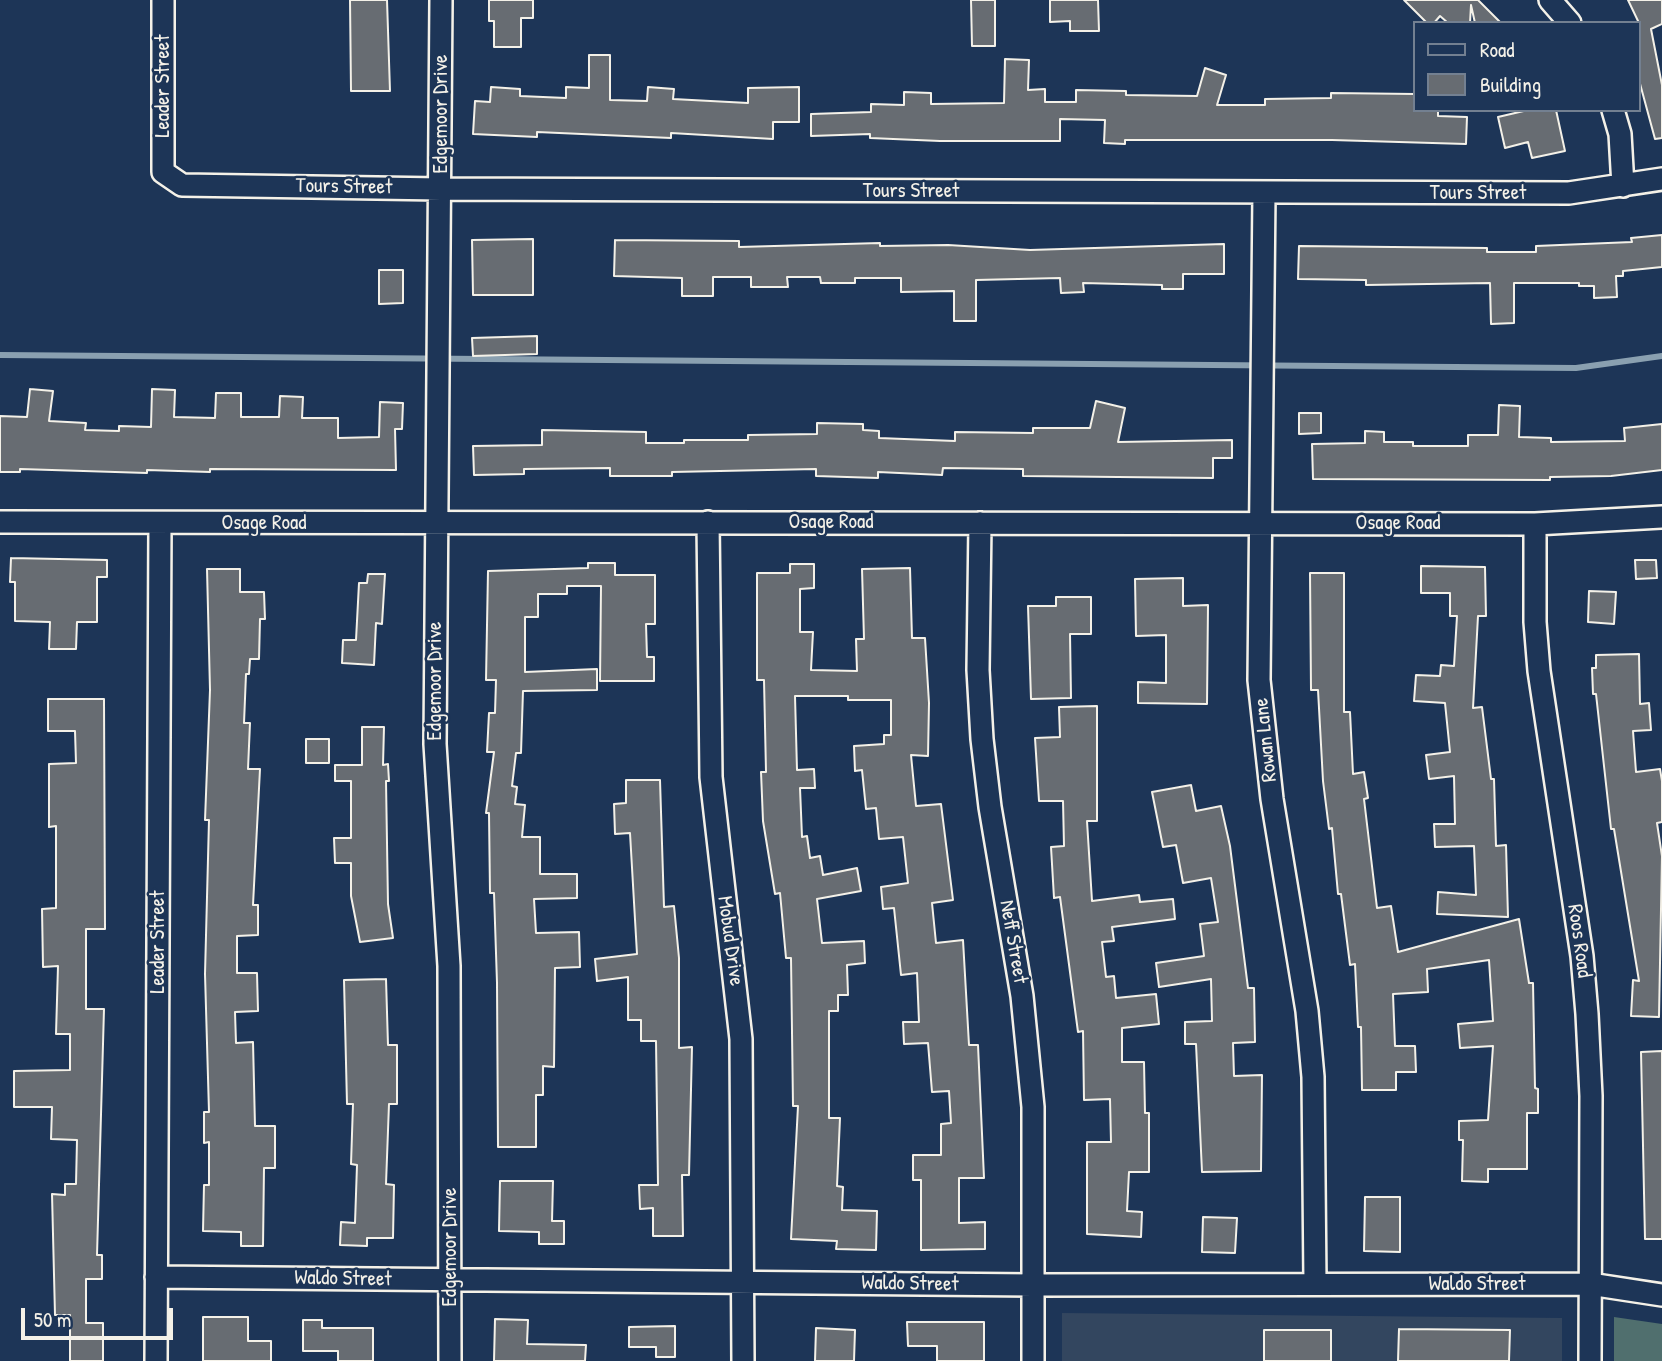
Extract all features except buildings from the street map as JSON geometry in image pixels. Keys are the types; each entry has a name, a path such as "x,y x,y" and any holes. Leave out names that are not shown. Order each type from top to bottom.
{"street":[{"name":"Leader Street","path":"163,0 163,172"},
{"name":"Edgemoor Drive","path":"441,0 435,744 449,966 450,1361"},
{"path":"1550,0 1568,21"},
{"path":"1614,112 1620,134 1623,186"},
{"name":"Tours Street","path":"163,172 182,185 1264,193 1569,193 1662,179"},
{"name":"Rowan Lane","path":"1264,193 1259,680 1272,799 1307,1011 1313,1077 1315,1283"},
{"name":"Osage Road","path":"0,522 1535,524 1662,517"},
{"name":"Mobud Drive","path":"708,522 711,777 741,1039 743,1361"},
{"name":"Leader Street","path":"156,1361 160,523"},
{"name":"Neff Street","path":"980,523 978,670 982,739 990,807 1029,1053 1033,1107 1033,1361"},
{"name":"Roos Road","path":"1535,524 1535,622 1539,671 1582,956 1587,1014 1591,1096 1590,1361"},
{"name":"Waldo Street","path":"156,1277 1033,1285 1590,1284 1662,1295"}],"shaded area":[{"path":"1062,1313 1562,1318 1562,1361 1062,1361"}],"green space":[{"path":"1614,1317 1662,1324 1662,1361 1614,1361"}],"waterway":[{"path":"0,355 1576,368 1662,356"}]}
